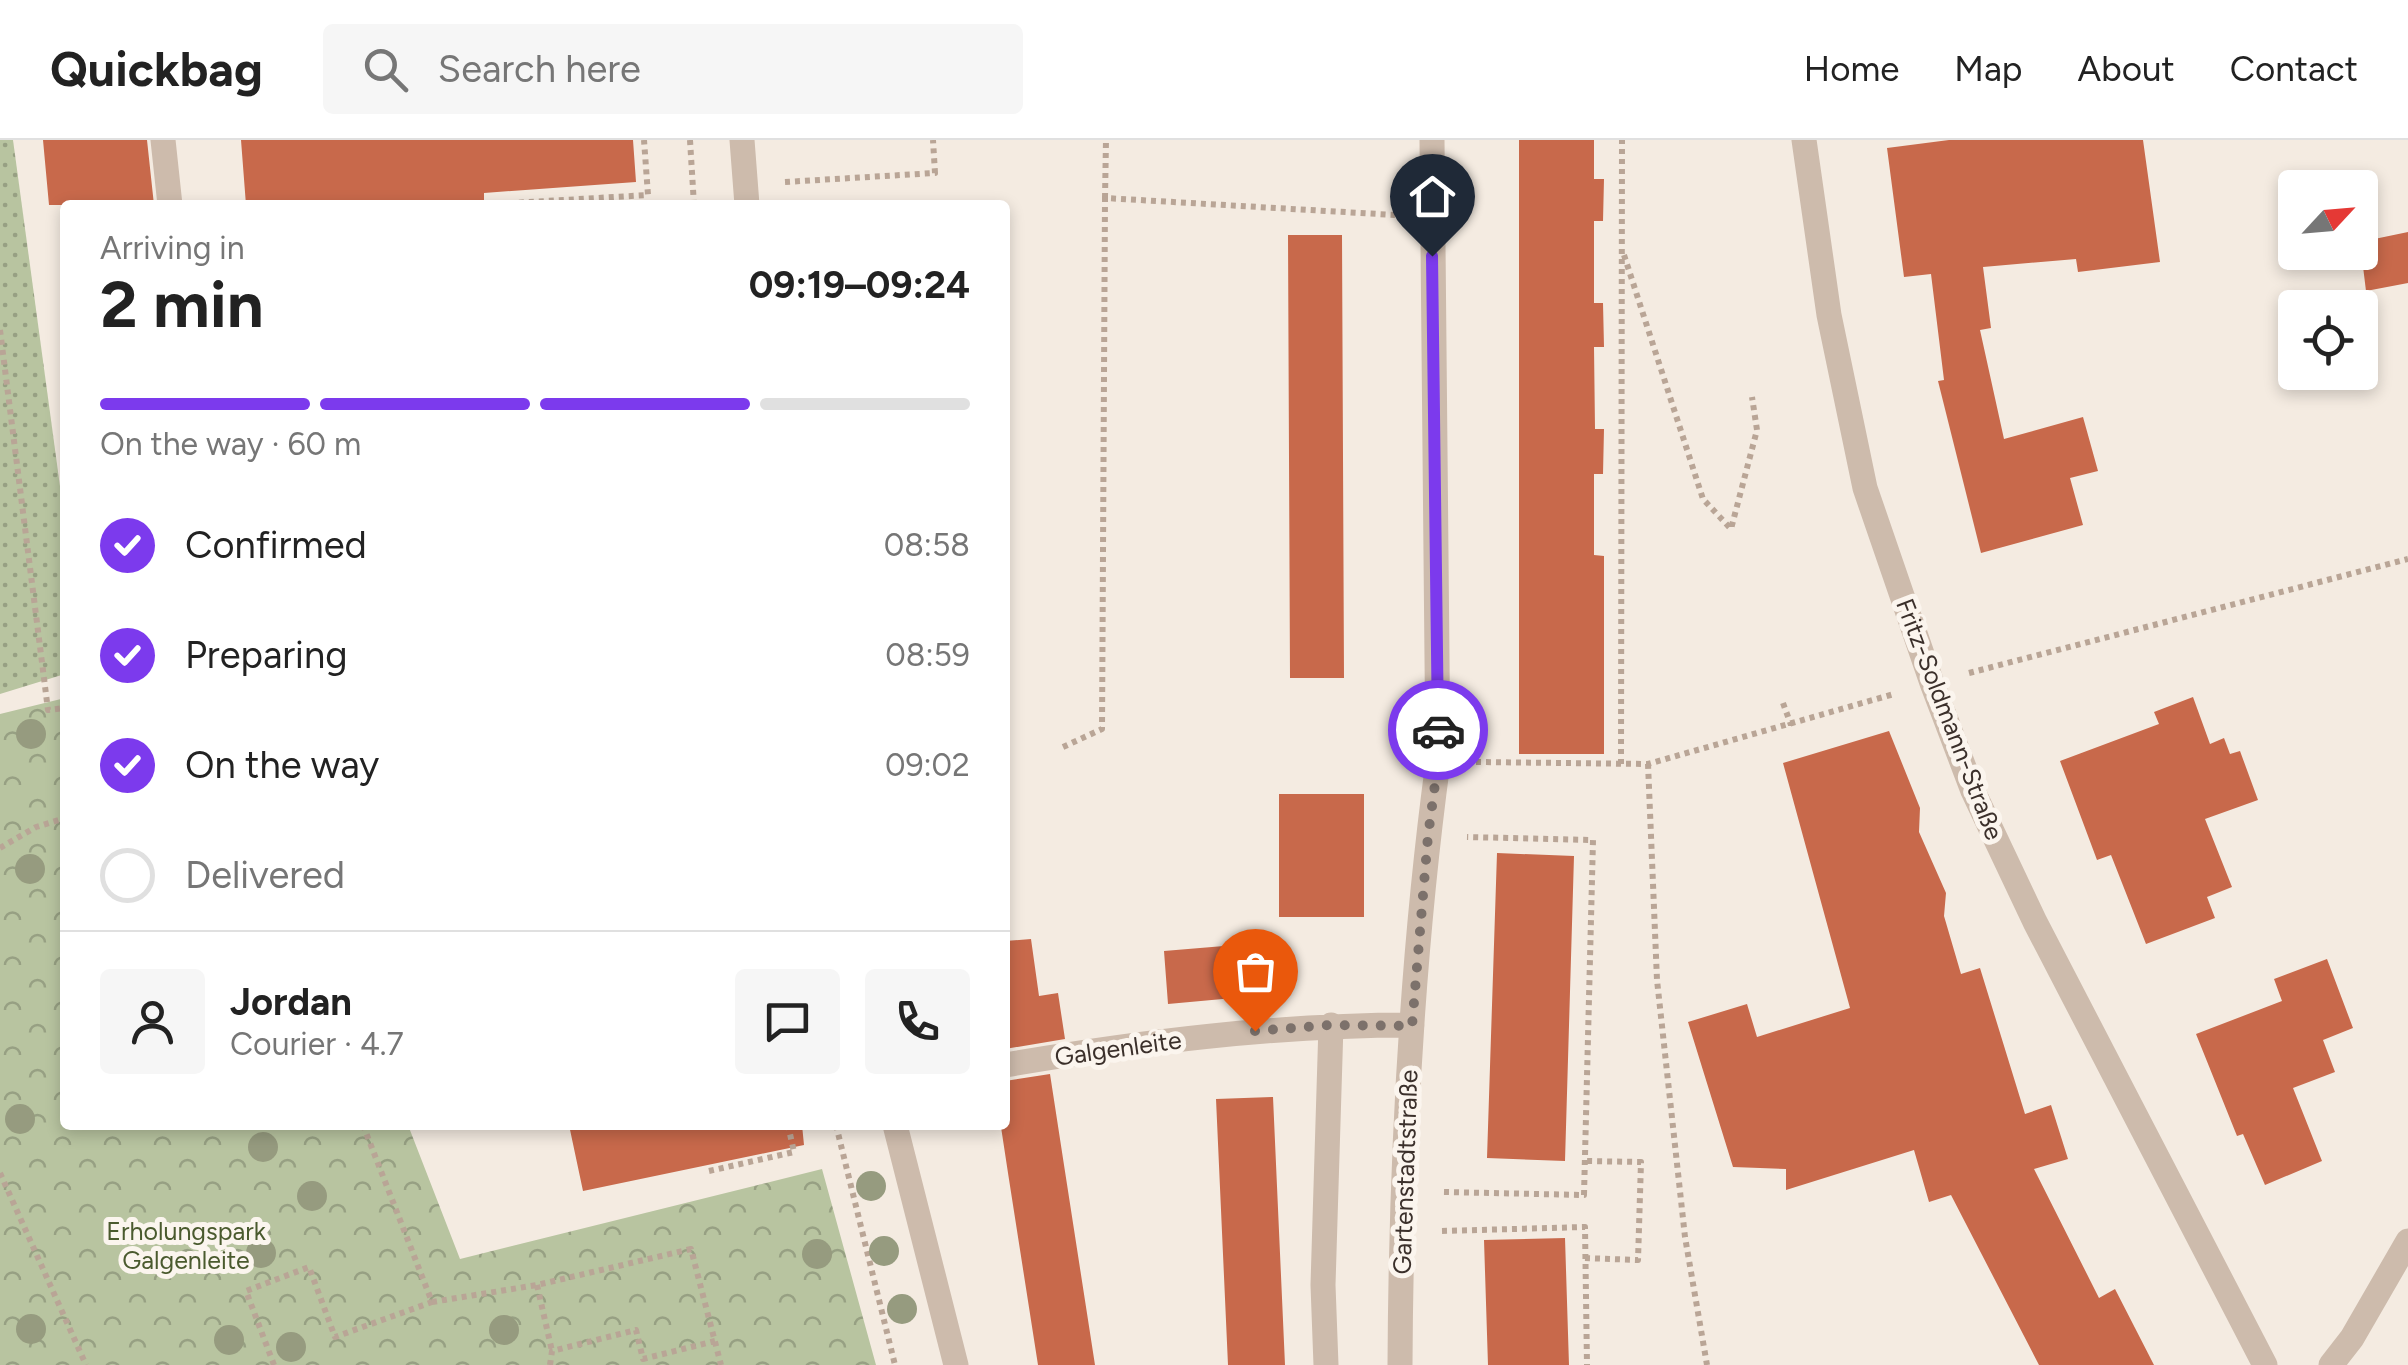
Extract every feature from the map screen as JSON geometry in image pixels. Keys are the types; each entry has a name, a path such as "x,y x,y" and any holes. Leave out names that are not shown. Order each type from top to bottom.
{"street":[{"path":"163,140 169,200"},
{"path":"742,140 746,194"},
{"name":"Gartenstadtstraße","path":"1400,1365 1400,1232 1412,1026 1438,762 1432,140"},
{"name":"Fritz-Soldmann-Straße","path":"1804,140 1829,315 1865,488 1973,792 2035,922 2265,1365"},
{"path":"1326,1365 1330,1025"},
{"name":"Galgenleite","path":"1010,1064 1218,1034 1330,1025 1412,1026"},
{"path":"896,1130 956,1365"},
{"path":"2331,1365 2352,1338 2408,1241"}],"path":[{"path":"556,200 648,194 644,140"},
{"path":"690,140 694,200"},
{"path":"746,194 935,174 933,140"},
{"path":"1063,748 1102,728 1106,140"},
{"path":"1621,764 1622,140"},
{"path":"1105,198 1431,217"},
{"path":"1622,247 1702,499 1731,529 1757,430 1752,397"},
{"path":"0,330 48,710 60,709"},
{"path":"1783,703 1791,725"},
{"path":"1648,764 1657,980 1684,1236 1707,1365"},
{"path":"0,848 36,827 60,820"},
{"path":"1402,1191 1584,1195 1593,840 1428,836"},
{"path":"365,1130 432,1302"},
{"path":"709,1171 794,1152 789,1130"},
{"path":"837,1130 896,1365"},
{"path":"1585,1258 1638,1260 1642,1162 1586,1161"},
{"path":"0,1172 86,1365"},
{"path":"1400,1232 1585,1227 1587,1365"},
{"path":"274,1365 246,1291 309,1267 335,1337 432,1302 536,1285 691,1249 721,1365"},
{"path":"536,1285 552,1351 550,1365"},
{"path":"552,1351 636,1330 642,1359 715,1341"}],"green space":[{"path":"0,140 13,140 60,486 60,676 0,694"},
{"name":"Erholungspark Galgenleite","path":"60,699 60,1130 410,1130 460,1259 822,1169 876,1365 0,1365 0,714"}],"building":[{"path":"43,140 147,140 153,200 60,200 60,205 49,205"},
{"path":"241,140 633,140 636,182 484,193 484,200 246,200"},
{"path":"1519,140 1594,140 1594,179 1604,179 1603,221 1594,221 1594,303 1603,303 1604,347 1594,347 1595,429 1604,429 1603,474 1594,474 1594,555 1604,556 1604,754 1519,754"},
{"path":"1949,140 2143,140 2160,262 2078,272 2076,259 1983,267 1991,328 1980,330 2004,439 2083,417 2098,471 2070,478 2083,525 1981,553 1938,381 1944,380 1931,274 1904,277 1887,148"},
{"path":"2408,232 2408,283 2366,290 2363,270 2378,270 2378,238"},
{"path":"1288,235 1342,235 1344,678 1290,678"},
{"path":"2193,697 2210,744 2224,738 2230,754 2240,751 2258,800 2205,819 2232,887 2207,897 2215,918 2146,944 2111,855 2097,860 2060,761 2159,724 2154,712"},
{"path":"1889,731 1920,808 1919,832 1946,893 1944,916 1961,974 1980,968 2025,1114 2051,1105 2068,1159 2034,1169 2099,1298 2115,1289 2154,1365 2039,1365 1951,1195 1929,1202 1914,1150 1786,1190 1786,1169 1733,1167 1688,1022 1747,1004 1757,1037 1850,1008 1783,763"},
{"path":"1279,794 1364,794 1364,917 1279,917"},
{"path":"1497,853 1574,856 1565,1161 1487,1158"},
{"path":"1031,939 1039,996 1058,993 1065,1039 1010,1048 1010,941"},
{"path":"1273,942 1278,994 1168,1004 1164,951"},
{"path":"2327,959 2353,1028 2323,1040 2335,1072 2293,1088 2322,1161 2265,1185 2243,1134 2237,1136 2196,1034 2282,1001 2274,979"},
{"path":"1050,1074 1095,1365 1038,1365 1001,1130 1010,1130 1010,1080"},
{"path":"1273,1097 1285,1365 1228,1365 1216,1099"},
{"path":"570,1130 802,1130 804,1145 583,1191"},
{"path":"1565,1238 1569,1365 1488,1365 1484,1240"}],"way so far":[{"path":"1255,1031 1330,1025 1412,1026 1438,730"}],"route":[{"path":"1432,256 1438,730"}]}
